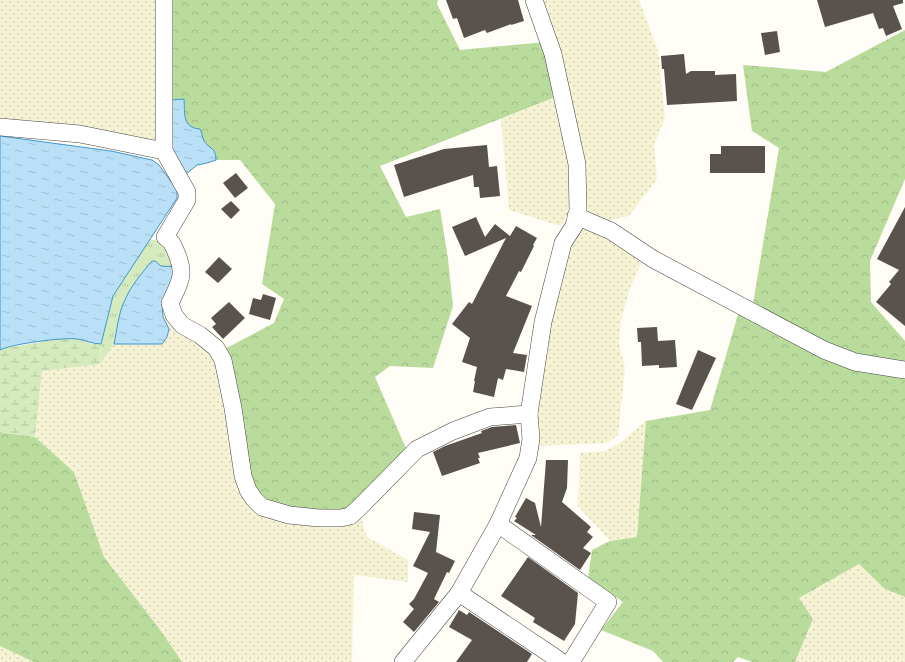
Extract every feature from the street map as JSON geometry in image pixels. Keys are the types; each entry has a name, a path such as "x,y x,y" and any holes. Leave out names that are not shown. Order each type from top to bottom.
{"street":[{"path":"164,0 164,151 187,192 186,200 165,237 171,240 181,263 182,278 170,303 174,315 182,325 216,348 223,360 233,408 243,476 248,490 254,499 262,507 289,515 319,518 341,518 350,516 358,510 417,449 453,431 490,417 529,414"},
{"path":"403,662 459,593 498,524 528,458 531,439 529,414 543,322 563,243 574,226 578,211 577,164 553,54 534,0"},
{"path":"0,126 80,134 164,151"},
{"path":"576,216 611,231 653,258 824,350 856,362 905,370"},
{"path":"459,593 565,661 608,602 498,524"}],"shaded area":[{"path":"0,0 159,0 156,143 0,123"},
{"path":"541,0 639,0 658,50 665,118 654,145 657,179 629,216 602,222 586,214"},
{"path":"553,98 568,160 571,201 570,218 560,226 509,210 501,119"},
{"path":"583,225 644,257 630,288 621,320 619,344 625,368 618,435 607,443 538,446 534,411 550,319 566,252"},
{"path":"169,289 192,334 360,514 367,537 408,560 408,582 354,575 352,662 182,662 161,631 104,557 74,472 35,437 42,371 99,364 114,344 162,344 169,329 163,317 162,302"},
{"path":"646,421 637,537 610,541 578,506 580,453 605,451 620,443"},
{"path":"859,564 885,589 905,597 905,662 795,662 813,619 798,598"},
{"path":"0,646 34,662 0,662"}],"green space":[{"path":"169,0 438,0 437,4 460,50 545,42 553,98 380,166 406,217 440,209 448,259 453,306 433,368 390,366 375,377 408,453 344,513 276,509 252,491 221,351 274,323 284,299 262,284 275,204 240,160 216,160 214,150 206,144 201,131 187,125 184,111 169,100"},
{"path":"905,30 905,179 870,261 871,302 905,341 905,365 849,356 753,304 779,148 752,131 743,65 826,72"},
{"path":"150,239 165,242 176,267 161,266 155,261 152,261 133,285 123,303 114,344 100,364 101,344 113,296"},
{"path":"739,311 905,374 905,597 885,589 859,564 799,598 813,619 795,662 752,662 738,657 733,662 663,662 653,651 601,630 623,602 588,578 592,550 610,541 637,537 646,421 710,410"},
{"path":"58,339 77,339 93,344 101,344 100,364 42,371 35,437 0,432 0,349"},
{"path":"0,432 35,437 74,472 104,557 161,631 182,662 34,662 0,646"}],"water":[{"path":"184,99 187,123 194,128 200,129 204,141 214,150 216,156 216,160 197,165 185,175 172,148 172,100"},
{"path":"0,136 111,151 152,160 159,165 177,190 177,198 113,296 101,344 77,339 61,339 26,343 0,350"},
{"path":"152,261 155,261 161,266 176,267 174,282 162,302 163,317 169,329 167,337 162,344 114,344 120,312 126,296"}],"building":[{"path":"446,0 518,0 524,21 487,33 485,30 464,38 457,18 453,19"},
{"path":"817,0 903,0 903,3 893,6 902,29 886,36 883,28 879,29 873,13 825,27"},
{"path":"777,31 780,52 765,55 761,33"},
{"path":"684,54 686,74 691,71 715,71 715,75 736,74 737,101 667,105 664,69 662,69 661,56"},
{"path":"487,145 489,167 497,166 500,196 480,198 479,187 474,187 473,175 404,197 394,165 444,149"},
{"path":"721,146 765,146 765,173 710,173 710,154 721,154"},
{"path":"236,173 248,188 235,198 223,183"},
{"path":"231,201 240,210 231,219 221,209"},
{"path":"905,207 905,326 876,302 891,284 889,282 899,270 877,259"},
{"path":"476,217 485,237 495,224 510,236 516,226 537,238 521,272 519,271 506,296 532,306 513,353 527,355 524,372 506,369 503,380 498,378 494,397 473,392 477,367 462,362 470,338 452,324 469,302 472,304 506,238 465,256 452,227"},
{"path":"219,257 232,269 218,283 205,272"},
{"path":"263,294 276,298 270,320 249,314 253,298 261,300"},
{"path":"229,302 245,318 223,339 212,327 216,324 211,318"},
{"path":"657,327 658,341 675,340 677,367 659,368 659,365 642,366 641,342 638,342 637,328"},
{"path":"698,350 716,358 692,410 676,404"},
{"path":"516,425 520,443 478,453 480,463 442,476 433,452 445,446 482,433 481,431 492,427"},
{"path":"546,460 568,460 567,488 562,502 591,527 587,532 593,537 583,548 591,553 580,570 531,535 536,535 514,521 517,518 515,517 526,498 535,503 541,527"},
{"path":"414,512 440,515 436,552 455,561 449,573 447,572 434,599 439,602 414,632 403,622 414,609 409,604 414,599 428,573 413,566 430,532 412,529"},
{"path":"528,557 578,593 575,624 564,641 533,622 535,618 501,596"},
{"path":"459,610 467,615 469,612 532,654 527,662 456,662 472,640 449,627"}]}
